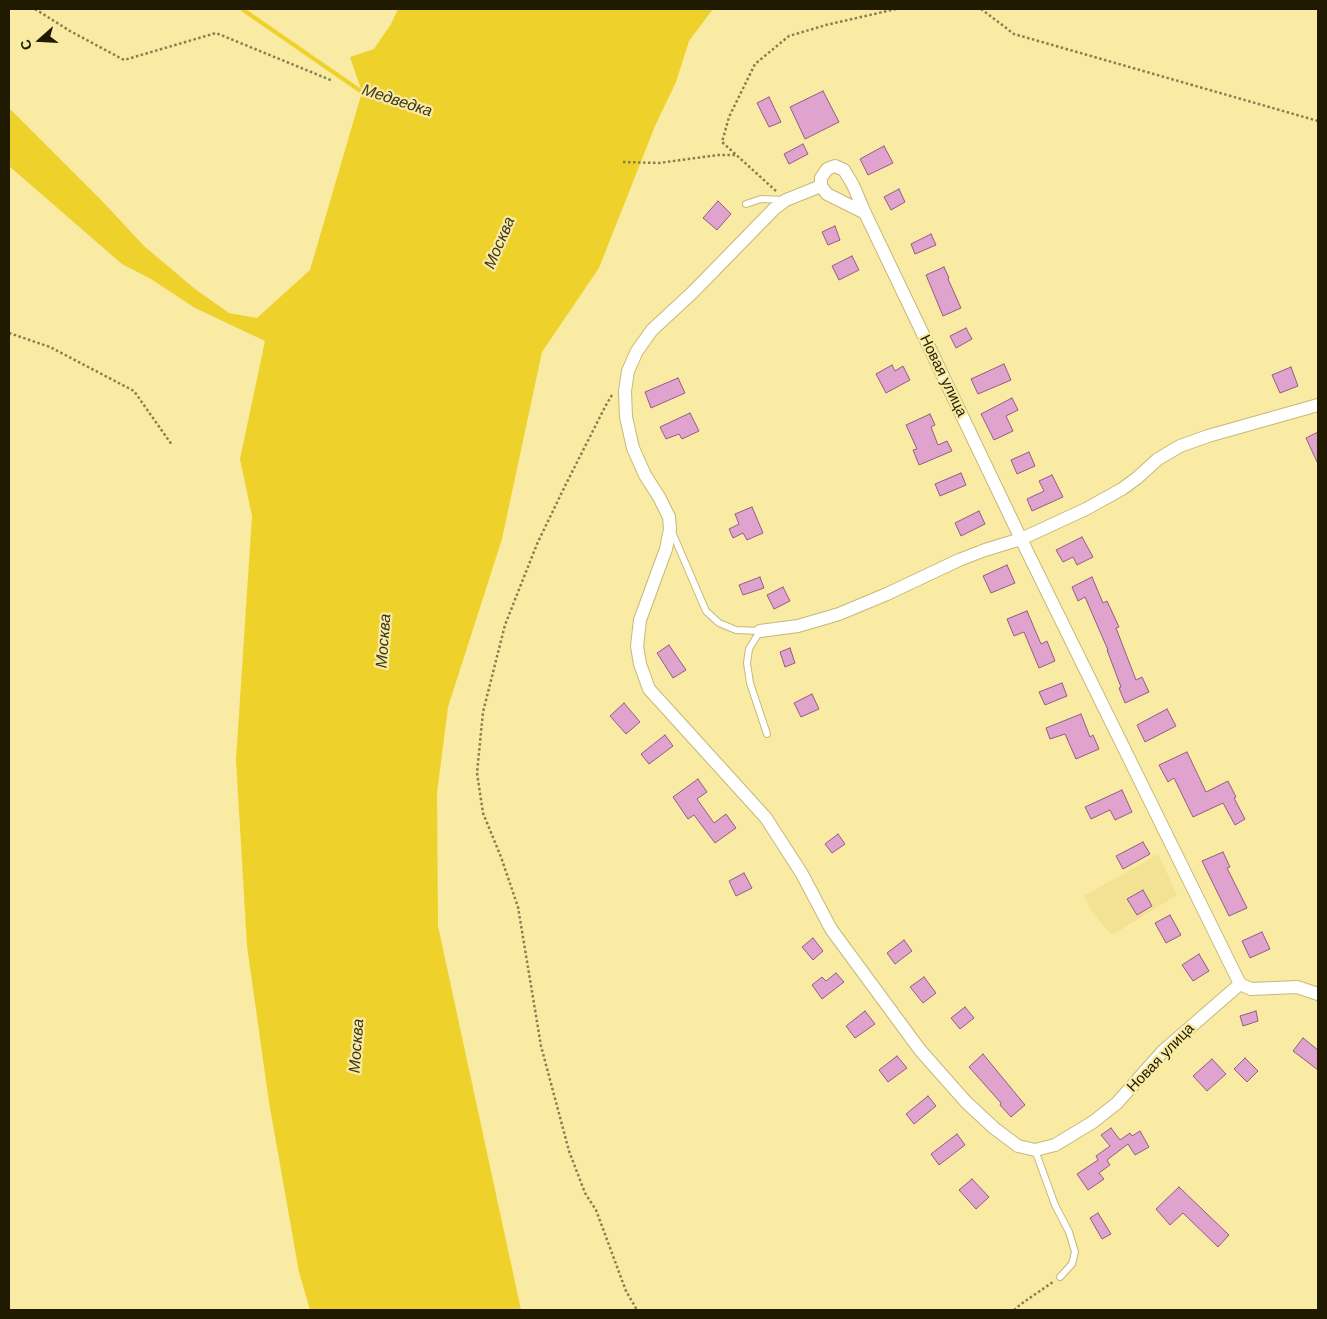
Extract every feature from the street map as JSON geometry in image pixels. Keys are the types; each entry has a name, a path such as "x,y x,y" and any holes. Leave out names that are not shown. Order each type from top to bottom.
{"street":[{"name":"Новая улица","path":"821,186 821,178 827,169 835,166 844,170 853,184 865,213 1021,539 1240,984 1163,1051 1111,1108 1093,1122 1055,1145 1035,1150"},
{"path":"865,213 827,194 821,186 786,200 774,209 693,292 652,330 637,351 628,371 625,391 626,416 633,448 645,475 669,516 670,529 666,549 640,620 636,646 649,689 766,818 802,874 831,929 920,1050 966,1102 994,1128 1018,1146 1035,1150"},
{"path":"760,631 798,626 839,614 959,560 1021,539 1086,509 1122,489 1158,459 1180,446 1318,405"},
{"path":"1240,984 1251,989 1297,987 1318,994"}],"lane":[{"path":"746,204 761,199 786,200"},
{"path":"670,529 706,611 719,623 736,630 760,631 749,649 747,663 750,684 767,734"},
{"path":"1035,1150 1055,1206 1069,1232 1075,1252 1072,1264 1060,1277"}],"path":[{"path":"35,9 124,60 216,33 333,81"},
{"path":"786,200 722,142 729,117 755,64 789,36 826,25 896,9"},
{"path":"981,9 1014,34 1318,121"},
{"path":"623,162 659,163 718,155 736,155"},
{"path":"9,333 50,347 134,391 172,445"},
{"path":"615,391 606,405 537,544 505,625 483,712 478,773 483,813 501,857 518,907 541,1046 569,1151 585,1193 596,1210 626,1291 636,1310"},
{"path":"1014,1310 1060,1277"}],"shaded area":[{"path":"1158,854 1177,895 1112,935 1092,912 1084,896"}],"water":[{"name":"Москва","path":"398,9 713,9 689,41 676,82 655,126 599,268 542,352 502,539 448,707 437,793 438,926 521,1310 310,1310 299,1272 269,1102 247,946 236,760 252,516 240,459 265,341 195,308 151,279 122,264 9,166 9,108 144,246 195,289 229,313 257,318 310,270 362,92 350,57 374,49 391,24"}],"building":[{"path":"823,91 839,122 805,139 790,107"},
{"path":"769,97 781,122 769,127 757,103"},
{"path":"803,144 808,154 789,164 784,154"},
{"path":"884,146 893,163 868,175 860,159"},
{"path":"899,189 905,202 891,210 884,197"},
{"path":"718,201 731,214 717,230 703,218"},
{"path":"835,226 840,240 828,245 822,232"},
{"path":"931,234 936,245 915,254 911,244"},
{"path":"852,256 859,270 839,280 832,266"},
{"path":"944,267 961,308 943,316 926,275"},
{"path":"966,328 972,339 956,348 950,336"},
{"path":"1004,364 1011,380 978,394 971,379"},
{"path":"892,365 895,371 903,366 910,380 886,393 876,374"},
{"path":"1291,367 1298,386 1280,393 1272,375"},
{"path":"678,378 685,393 651,408 645,392"},
{"path":"1012,398 1018,410 1006,416 1013,431 994,440 981,414"},
{"path":"690,413 699,431 682,439 679,434 666,439 660,427"},
{"path":"930,414 935,425 931,427 938,445 947,441 952,451 919,465 913,450 917,449 906,425"},
{"path":"1318,432 1318,464 1306,438"},
{"path":"1029,452 1035,466 1017,474 1011,460"},
{"path":"961,473 966,485 940,496 935,484"},
{"path":"1052,475 1063,497 1032,511 1027,499 1044,491 1039,481"},
{"path":"752,507 763,533 747,540 743,533 733,538 729,529 739,524 735,514"},
{"path":"979,511 985,524 961,536 955,523"},
{"path":"1082,537 1093,557 1077,565 1073,557 1063,562 1056,550"},
{"path":"1007,565 1015,583 991,593 983,576"},
{"path":"760,577 764,588 743,595 739,585"},
{"path":"1092,577 1103,603 1107,601 1119,627 1116,628 1136,680 1142,677 1149,692 1125,703 1108,650 1085,597 1078,601 1072,587"},
{"path":"783,587 790,601 774,609 767,595"},
{"path":"1027,611 1041,644 1047,641 1055,661 1039,668 1024,632 1014,636 1007,619"},
{"path":"669,645 686,670 673,678 657,653"},
{"path":"790,648 795,663 785,667 780,652"},
{"path":"1062,683 1067,696 1045,705 1039,692"},
{"path":"812,694 819,709 801,717 794,703"},
{"path":"624,703 640,722 626,734 610,716"},
{"path":"1167,709 1176,726 1145,742 1137,725"},
{"path":"1081,714 1090,737 1093,735 1099,749 1076,759 1065,734 1050,739 1046,728"},
{"path":"665,735 673,746 649,764 641,754"},
{"path":"1187,752 1206,792 1228,781 1245,819 1235,825 1223,803 1193,817 1174,778 1168,782 1159,765"},
{"path":"698,779 707,792 697,799 714,823 726,814 736,828 715,843 694,815 688,819 673,797"},
{"path":"1122,790 1132,812 1115,820 1110,810 1091,819 1085,807"},
{"path":"838,834 845,844 832,853 825,844"},
{"path":"1143,842 1150,854 1123,869 1116,856"},
{"path":"1223,852 1230,867 1227,868 1247,908 1229,916 1202,861"},
{"path":"744,873 752,888 736,896 729,881"},
{"path":"1143,890 1152,906 1137,915 1127,899"},
{"path":"1170,915 1181,935 1166,943 1155,923"},
{"path":"1262,932 1270,949 1250,958 1242,941"},
{"path":"813,938 823,951 813,960 802,947"},
{"path":"904,940 912,951 895,964 887,953"},
{"path":"1199,954 1209,971 1193,981 1182,965"},
{"path":"836,973 844,982 822,999 812,985 822,977 826,981"},
{"path":"924,977 936,993 923,1003 910,987"},
{"path":"965,1007 974,1018 960,1029 951,1018"},
{"path":"865,1011 875,1024 855,1038 846,1026"},
{"path":"1256,1011 1258,1021 1243,1026 1240,1016"},
{"path":"1303,1038 1318,1050 1318,1070 1293,1051"},
{"path":"983,1054 1025,1105 1011,1117 969,1067"},
{"path":"897,1056 907,1068 888,1082 879,1070"},
{"path":"1245,1058 1258,1071 1247,1082 1234,1069"},
{"path":"1212,1059 1226,1074 1207,1091 1193,1076"},
{"path":"928,1096 936,1106 914,1124 906,1114"},
{"path":"1111,1128 1120,1140 1130,1133 1132,1136 1140,1131 1149,1147 1135,1155 1128,1144 1107,1160 1110,1165 1099,1173 1104,1179 1088,1190 1077,1174 1098,1160 1096,1156 1110,1146 1101,1135"},
{"path":"957,1134 965,1145 939,1165 931,1154"},
{"path":"972,1179 989,1197 976,1209 959,1190"},
{"path":"1179,1187 1229,1235 1218,1247 1183,1213 1170,1225 1156,1209"},
{"path":"1098,1213 1111,1234 1102,1239 1090,1218"}],"waterway":[{"name":"Медведка","path":"242,9 362,92"}]}
